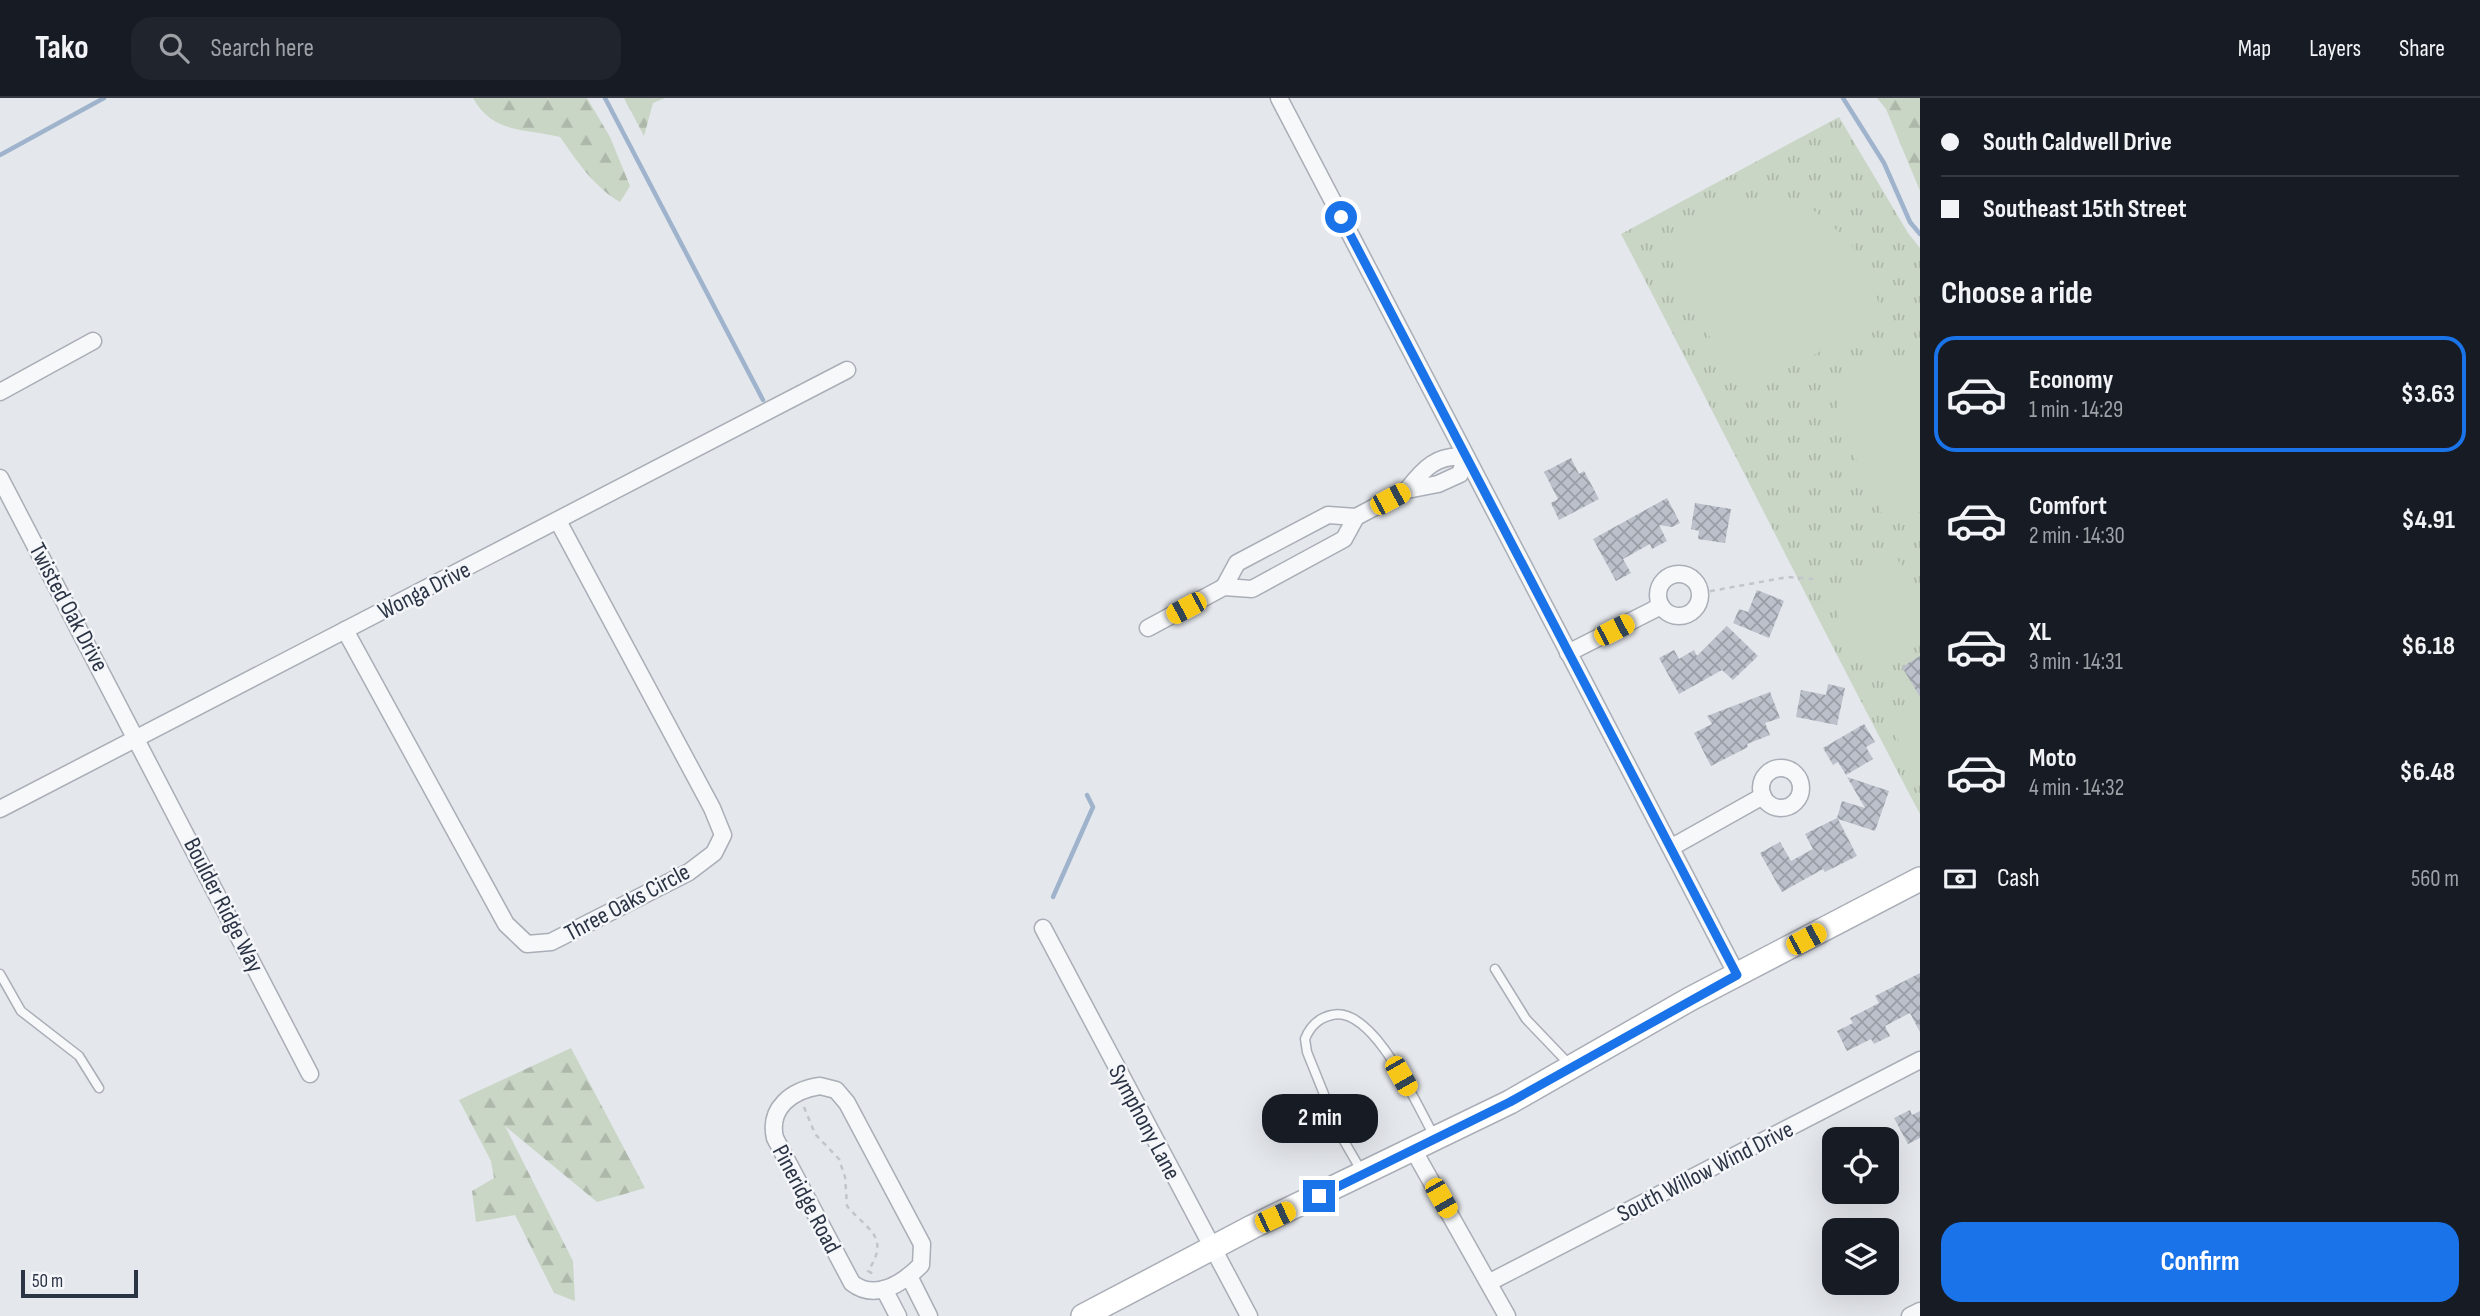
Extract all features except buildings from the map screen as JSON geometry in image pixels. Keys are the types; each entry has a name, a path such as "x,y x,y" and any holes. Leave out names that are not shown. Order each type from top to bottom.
{"main road":[{"path":"1083,1316 1212,1249 1415,1151 1737,975 1920,879"}],"street":[{"path":"1279,98 1737,975"},
{"path":"0,392 93,341"},
{"name":"Wonga Drive","path":"0,809 847,370"},
{"path":"1407,490 1429,466 1449,455 1466,457"},
{"path":"1224,587 1237,563 1328,515 1356,517 1407,490 1438,484 1460,474 1466,457"},
{"path":"1429,466 1438,484"},
{"name":"Twisted Oak Drive","path":"0,478 137,736"},
{"path":"1148,628 1224,587 1252,589 1344,539 1356,517"},
{"name":"Three Oaks Circle","path":"345,630 506,924 527,944 551,942 689,872 714,853 723,835 558,521"},
{"path":"1669,576 1689,576 1700,593 1693,610 1682,616 1670,614 1661,606 1658,593 1669,576"},
{"path":"1568,653 1661,606"},
{"name":"Boulder Ridge Way","path":"137,736 310,1074"},
{"path":"1672,847 1763,796"},
{"name":"Symphony Lane","path":"1043,928 1249,1316"},
{"name":"South Willow Wind Drive","path":"1490,1282 1920,1060"},
{"name":"Pineridge Road","path":"880,1285 868,1292 852,1283 775,1138 771,1124 780,1104 809,1087 836,1090 847,1102 915,1230 922,1255 920,1265 909,1276"},
{"path":"1415,1151 1507,1316"},
{"path":"898,1316 880,1285 909,1276 929,1316"},
{"path":"1910,1316 1920,1311"}],"lane":[{"path":"1495,969 1526,1019 1572,1067"},
{"path":"0,974 22,1012 79,1056 99,1088"},
{"path":"1364,1175 1340,1134 1307,1052 1305,1039 1308,1031 1317,1021 1327,1016 1347,1014 1368,1028 1401,1076 1436,1140"}],"path":[{"path":"1700,593 1788,577 1813,579"},
{"path":"799,1098 815,1134 839,1159 845,1177 847,1206 873,1230 877,1240 876,1256 868,1271 880,1285"}],"green space":[{"path":"473,98 587,98 610,137 630,186 620,202 594,181 560,137 500,124 481,110"},
{"path":"624,98 665,98 653,103 644,136"},
{"path":"1877,98 1920,98 1920,191 1886,109"},
{"path":"1839,117 1908,233 1920,248 1920,814 1621,234"},
{"path":"1800,199 1850,241 1878,301 1878,321 1751,388 1732,381 1661,239 1734,204"},
{"path":"1920,357 1920,512 1897,524 1885,520 1837,419 1837,384 1870,366"},
{"path":"1892,549 1920,601 1920,636 1867,662 1856,658 1839,622 1838,591 1860,569"},
{"path":"1920,708 1920,777 1892,728 1899,719"},
{"path":"571,1048 645,1188 597,1202 505,1126 573,1261 575,1301 554,1293 515,1215 476,1222 472,1191 494,1178 491,1161 459,1100"}],"waterway":[{"path":"0,155 104,98"},
{"path":"605,98 763,400"},
{"path":"1843,98 1884,163 1910,222 1920,234"},
{"path":"1053,897 1093,807 1087,795"}],"route":[{"path":"1319,1196 1510,1102 1737,975 1341,217"}]}
